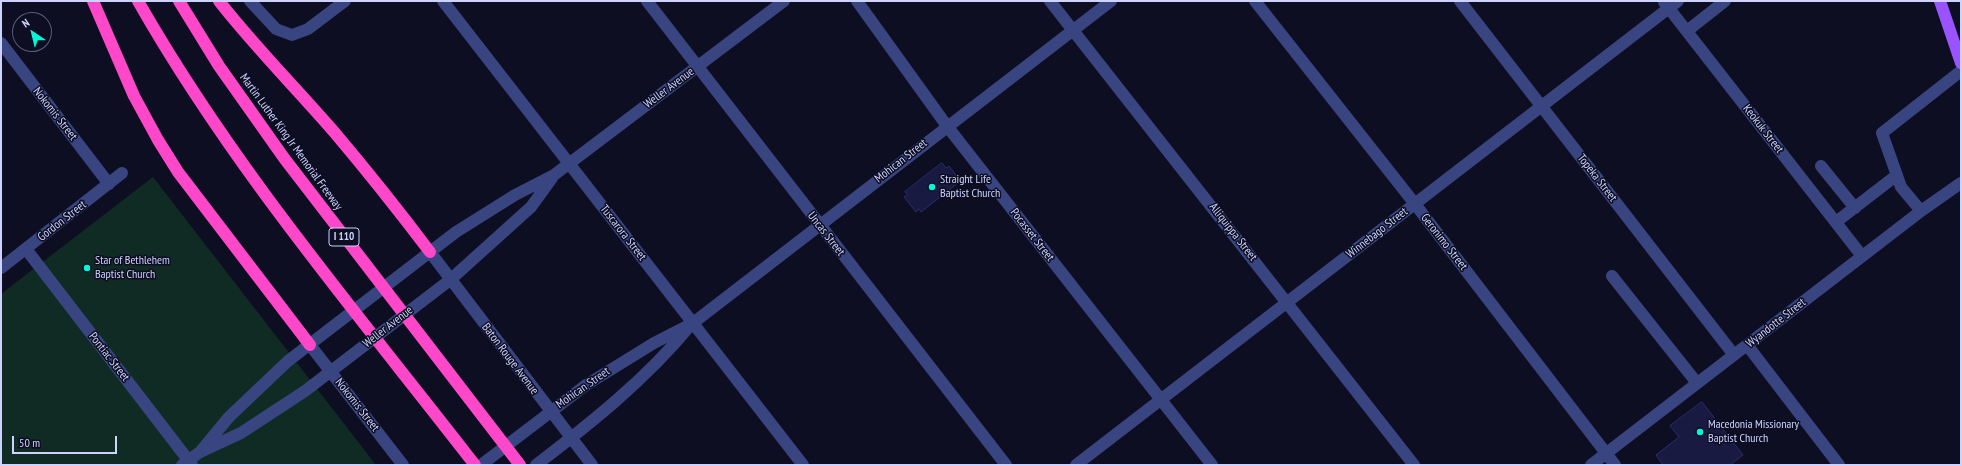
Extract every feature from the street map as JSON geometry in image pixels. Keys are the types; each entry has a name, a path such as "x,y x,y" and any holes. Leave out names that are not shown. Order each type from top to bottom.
{"highway":[{"path":"93,1 146,120 178,172 310,345"},
{"path":"138,1 179,70 241,160 305,248 475,465"},
{"name":"Martin Luther King Jr Memorial Freeway","path":"179,1 219,66 284,158 520,465"},
{"path":"219,1 399,210 430,252"}],"main road":[{"path":"1944,3 1961,63"}],"street":[{"path":"250,1 276,28 292,35 308,29 345,1"},
{"name":"Tuscarora Street","path":"443,1 803,465"},
{"name":"Uncas Street","path":"647,1 1006,465"},
{"name":"Weller Avenue","path":"188,463 200,452 229,417 288,361 456,232 515,195 554,175 570,164 784,1"},
{"name":"Pocasset Street","path":"857,1 947,126 1212,465"},
{"name":"Alliquippa Street","path":"1050,1 1288,302 1414,465"},
{"name":"Mohican Street","path":"481,465 550,412 606,372 654,343 693,323 1111,1"},
{"name":"Geronimo Street","path":"1255,1 1615,465"},
{"name":"Topeka Street","path":"1460,1 1734,355"},
{"path":"1687,31 1725,1"},
{"name":"Winnebago Street","path":"1076,465 1542,107 1670,3"},
{"name":"Keokuk Street","path":"1670,3 1687,31 1862,256"},
{"name":"Nokomis Street","path":"1,43 109,184"},
{"path":"1921,211 1901,186 1882,133 1961,70"},
{"path":"1821,166 1855,208"},
{"name":"Gordon Street","path":"1,268 122,173"},
{"name":"Weller Avenue","path":"200,452 241,433 304,391 331,372 450,280 531,207 554,175"},
{"path":"1836,222 1897,175"},
{"name":"Wyandotte Street","path":"1591,465 1921,211 1961,183"},
{"name":"Pontiac Street","path":"26,249 188,463"},
{"name":"Baton Rouge Avenue","path":"430,252 550,412 592,465"},
{"path":"1612,276 1697,383"},
{"name":"Mohican Street","path":"536,465 601,414 660,361 693,323"},
{"name":"Nokomis Street","path":"310,345 403,465"},
{"path":"1747,345 1839,465"}],"green space":[{"path":"153,177 376,465 1,465 1,294"}],"building":[{"name":"Straight Life Baptist Church","path":"942,163 946,168 949,166 956,175 953,177 958,183 921,212 919,209 916,212 904,197 908,194 905,192"},
{"name":"Macedonia Missionary Baptist Church","path":"1702,402 1743,455 1730,465 1663,465 1656,455 1679,437 1670,426"}],"place":[{"name":"Straight Life Baptist Church","path":"932,187"},
{"name":"Star of Bethlehem Baptist Church","path":"87,268"},
{"name":"Macedonia Missionary Baptist Church","path":"1700,432"}]}
